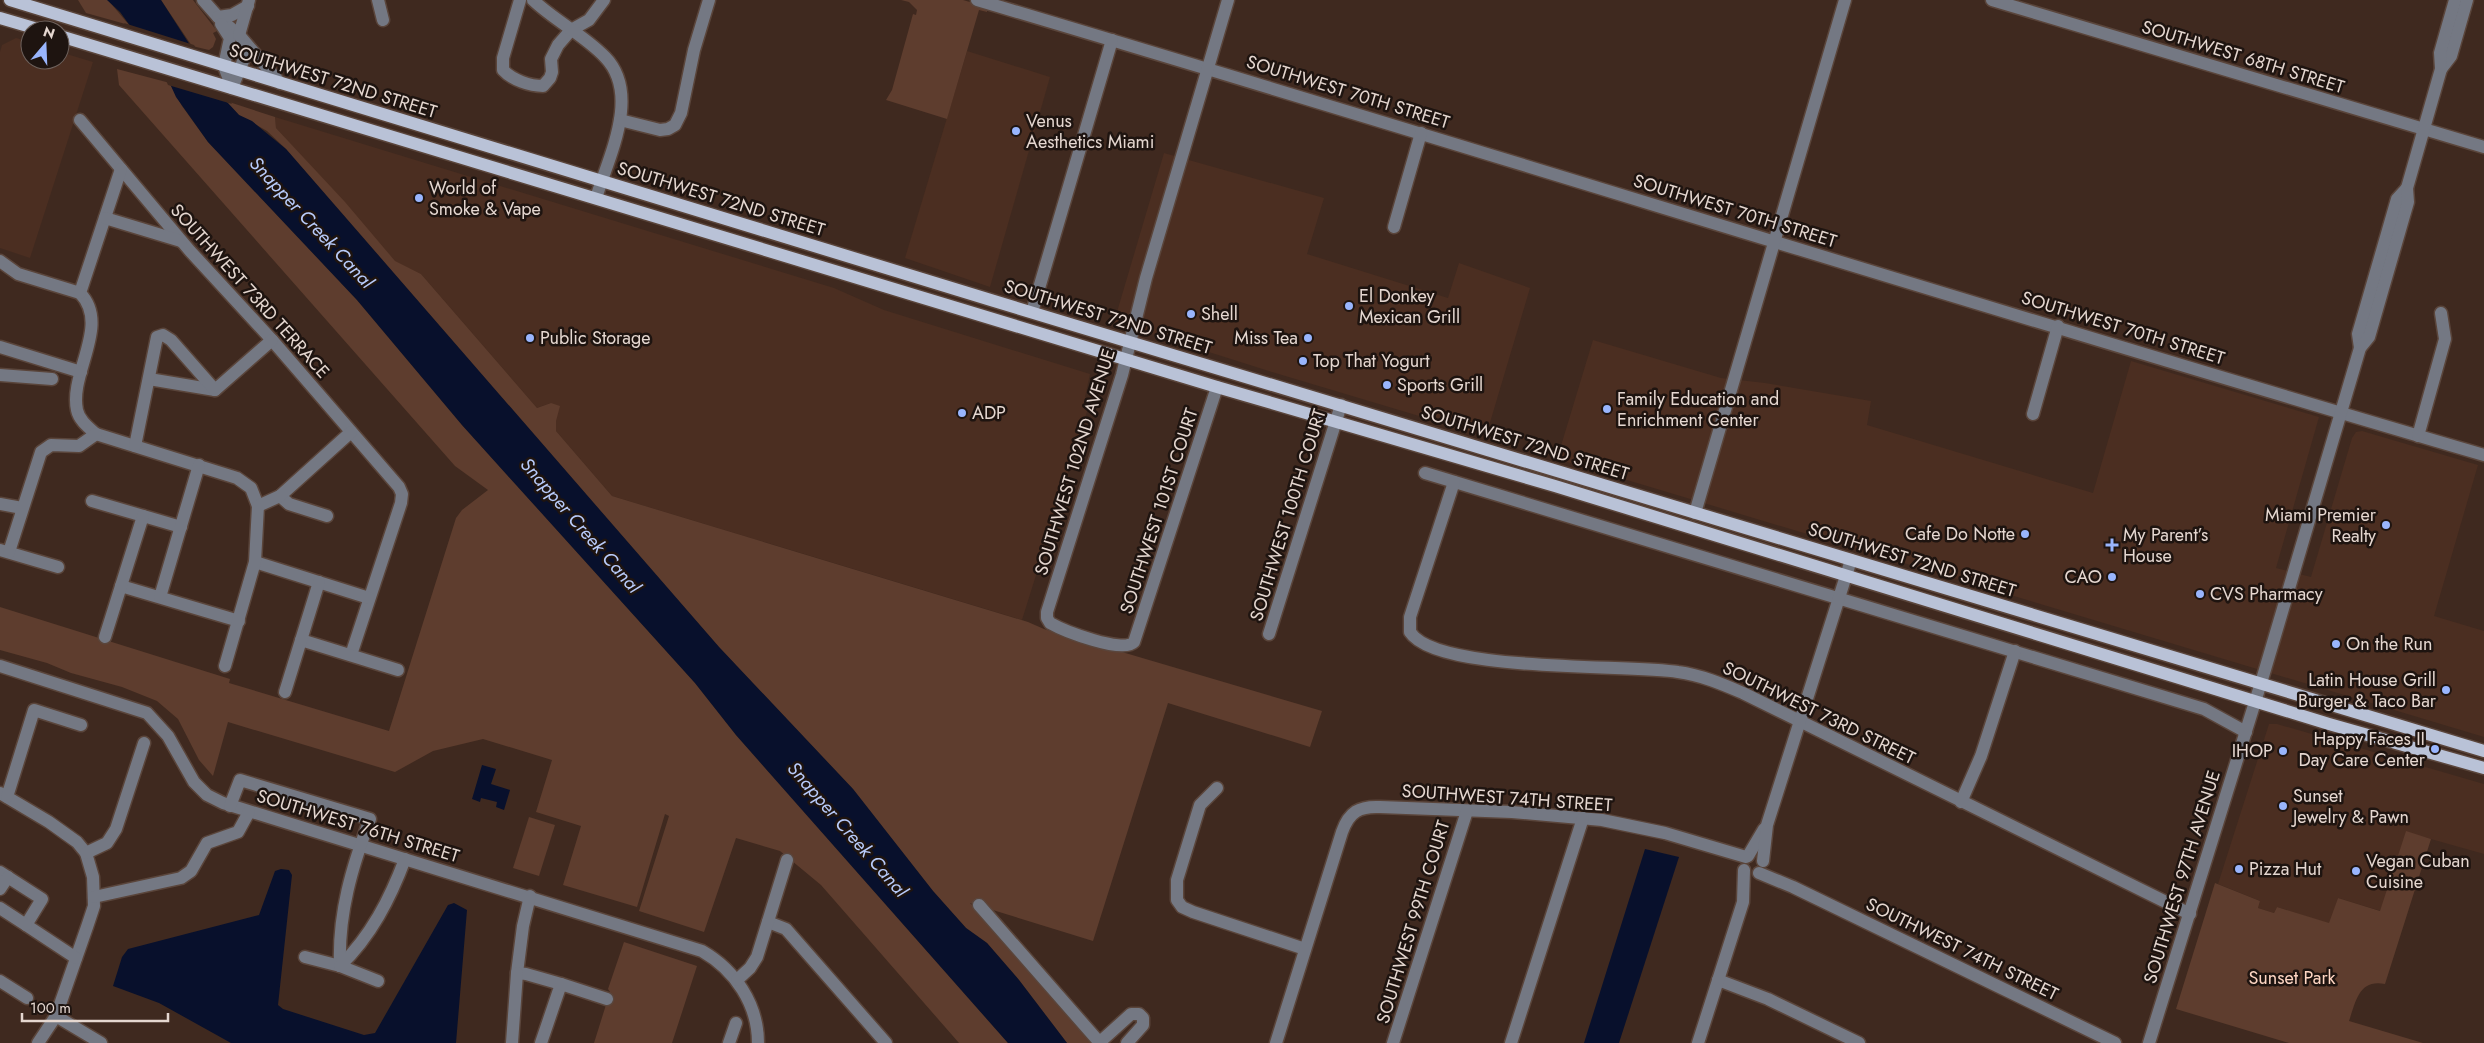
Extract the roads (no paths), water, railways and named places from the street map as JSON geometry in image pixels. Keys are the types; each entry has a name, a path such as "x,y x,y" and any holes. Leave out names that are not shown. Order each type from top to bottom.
{"main road":[{"path":"9,0 1,20 20,25"},
{"name":"SOUTHWEST 72ND STREET","path":"9,0 718,217 2484,751"},
{"name":"SOUTHWEST 72ND STREET","path":"70,39 1217,387 1555,486 2255,702 2484,768"},
{"path":"340,120 345,103"},
{"path":"440,151 446,134"},
{"path":"713,233 718,217"},
{"path":"856,277 863,272 891,269"},
{"path":"1462,460 1468,444"},
{"path":"1555,486 1559,472"},
{"path":"1690,529 1695,513"},
{"path":"2022,630 2027,613"}],"street":[{"path":"203,0 243,41 280,84"},
{"path":"378,0 383,20"},
{"path":"520,0 503,58 503,70 507,74 537,86 548,83 552,72 552,54 571,30 589,20 604,0"},
{"path":"533,0 606,57 617,75 622,90 623,104 620,120 596,198"},
{"path":"620,120 660,130 676,125 681,113 694,50 709,0"},
{"name":"SOUTHWEST 70TH STREET","path":"977,0 1208,68 2484,455"},
{"name":"SOUTHWEST 102ND AVENUE","path":"1132,645 1115,646 1050,623 1047,618 1126,359 1148,270 1228,0"},
{"path":"1695,513 1845,0"},
{"name":"SOUTHWEST 68TH STREET","path":"1992,0 2484,147"},
{"name":"SOUTHWEST 97TH AVENUE","path":"2149,1043 2261,684 2360,348 2369,337 2408,202 2407,188 2441,69 2440,53 2455,0"},
{"name":"SOUTHWEST 97TH AVENUE","path":"2441,69 2451,56 2467,0"},
{"path":"218,17 232,15 249,3"},
{"path":"230,87 240,71 246,54 243,41 249,3"},
{"path":"218,17 230,38 218,64 230,87"},
{"path":"1032,312 1112,40"},
{"name":"SOUTHWEST 73RD TERRACE","path":"80,120 181,241 272,340 397,483 402,494 401,503 369,598"},
{"path":"1394,227 1421,133"},
{"path":"80,293 121,170"},
{"path":"105,218 181,241"},
{"path":"0,262 18,274"},
{"path":"0,273 18,274 80,293 86,299 91,314 90,337 77,396 77,411 84,423 96,434 243,480 254,492 258,506 254,562 224,666"},
{"path":"2418,436 2445,339 2440,313"},
{"path":"2033,414 2058,326"},
{"path":"135,446 156,339 163,335 171,340 215,390"},
{"path":"215,390 272,340"},
{"path":"0,347 82,372"},
{"path":"25,377 30,357"},
{"path":"0,375 52,379"},
{"path":"149,379 215,390"},
{"name":"SOUTHWEST 101ST COURT","path":"1132,645 1140,631 1217,387"},
{"name":"SOUTHWEST 100TH COURT","path":"1269,634 1341,406"},
{"path":"258,506 280,496 351,432"},
{"path":"58,567 4,551 43,449 55,445 79,446 96,434"},
{"path":"160,597 200,465"},
{"path":"1425,473 2204,709 2246,732"},
{"name":"SOUTHWEST 73RD STREET","path":"1454,482 1412,610 1410,632 1416,640 1428,647 1493,660 1648,669 1699,676 1730,688 2190,914"},
{"path":"280,496 289,504 327,516"},
{"path":"92,501 181,527"},
{"path":"0,504 22,508"},
{"path":"105,637 143,516"},
{"path":"1698,1043 1851,560"},
{"path":"254,562 369,598 351,655"},
{"path":"285,692 318,582"},
{"path":"122,586 238,621"},
{"path":"301,640 398,670"},
{"path":"1961,802 1981,756 2015,651"},
{"name":"SOUTHWEST 76TH STREET","path":"0,666 147,713 168,736 198,788 230,806 691,946 717,960 737,980 751,1006 758,1043"},
{"path":"38,1043 56,1016 94,906 93,877 86,853 66,834 4,795 34,710 81,725"},
{"path":"86,853 100,848 112,838 144,743"},
{"path":"230,806 240,780 370,819 346,892 339,940 340,966"},
{"path":"1217,788 1200,805 1177,880 1176,896 1179,904 1194,912 1305,949 1276,1043"},
{"name":"SOUTHWEST 74TH STREET","path":"1305,949 1342,832 1348,818 1354,811 1376,807 1583,818 1654,830 1714,849 1753,865 2115,1043"},
{"name":"SOUTHWEST 99TH COURT","path":"1393,1043 1467,811"},
{"path":"94,898 181,878 191,871 207,843 238,832 249,812"},
{"path":"1511,1043 1583,818"},
{"path":"340,966 360,947 388,898 405,859"},
{"path":"737,980 754,962 787,860"},
{"path":"0,889 4,874 42,899 26,925"},
{"path":"512,1043 517,973 523,926 530,896"},
{"path":"978,905 1100,1043 1131,1014 1139,1014 1144,1020 1142,1027 1127,1043"},
{"path":"0,908 76,958"},
{"path":"768,922 786,929 886,1043"},
{"path":"305,957 340,966 378,981"},
{"path":"517,973 561,984 607,999"},
{"path":"1718,980 1768,999 1859,1043"},
{"path":"0,981 27,998"},
{"path":"541,1043 561,984"},
{"path":"56,1016 101,1043"},
{"path":"729,1043 736,1023"}],"water":[{"name":"Snapper Creek Canal","path":"107,0 161,0 226,101 239,115 252,121 286,149 719,647 853,789 933,891 966,928 987,943 1019,980 1067,1043 1008,1043 736,735 695,683 462,425 357,300 208,142 176,97 166,75 120,12"},
{"path":"482,765 496,769 491,784 510,790 504,810 496,807 497,802 481,798 480,802 472,799"},
{"path":"1645,849 1679,857 1619,1043 1584,1043"},
{"path":"281,869 289,870 292,875 278,1005 283,1009 364,1035 375,1033 448,905 454,903 467,910 456,1043 231,1043 159,1003 113,986 122,957 128,949 259,915 275,871"}],"place":[{"name":"Venus Aesthetics Miami","path":"1016,131"},
{"name":"World of Smoke & Vape","path":"419,198"},
{"name":"El Donkey Mexican Grill","path":"1349,306"},
{"name":"Shell","path":"1191,314"},
{"name":"Public Storage","path":"530,338"},
{"name":"Miss Tea","path":"1308,338"},
{"name":"Top That Yogurt","path":"1303,361"},
{"name":"Sports Grill","path":"1387,385"},
{"name":"Family Education and Enrichment Center","path":"1607,409"},
{"name":"ADP","path":"962,413"},
{"name":"Miami Premier Realty","path":"2386,525"},
{"name":"Cafe Do Notte","path":"2025,534"},
{"name":"My Parent’s House","path":"2112,545"},
{"name":"CAO","path":"2112,577"},
{"name":"CVS Pharmacy","path":"2200,594"},
{"name":"On the Run","path":"2336,644"},
{"name":"Latin House Grill Burger & Taco Bar","path":"2446,690"},
{"name":"Happy Faces II Day Care Center","path":"2435,749"},
{"name":"IHOP","path":"2283,751"},
{"name":"Sunset Jewelry & Pawn","path":"2283,806"},
{"name":"Pizza Hut","path":"2239,869"},
{"name":"Vegan Cuban Cuisine","path":"2356,871"}],"park label":[{"name":"Sunset Park","path":"2292,978"}]}
